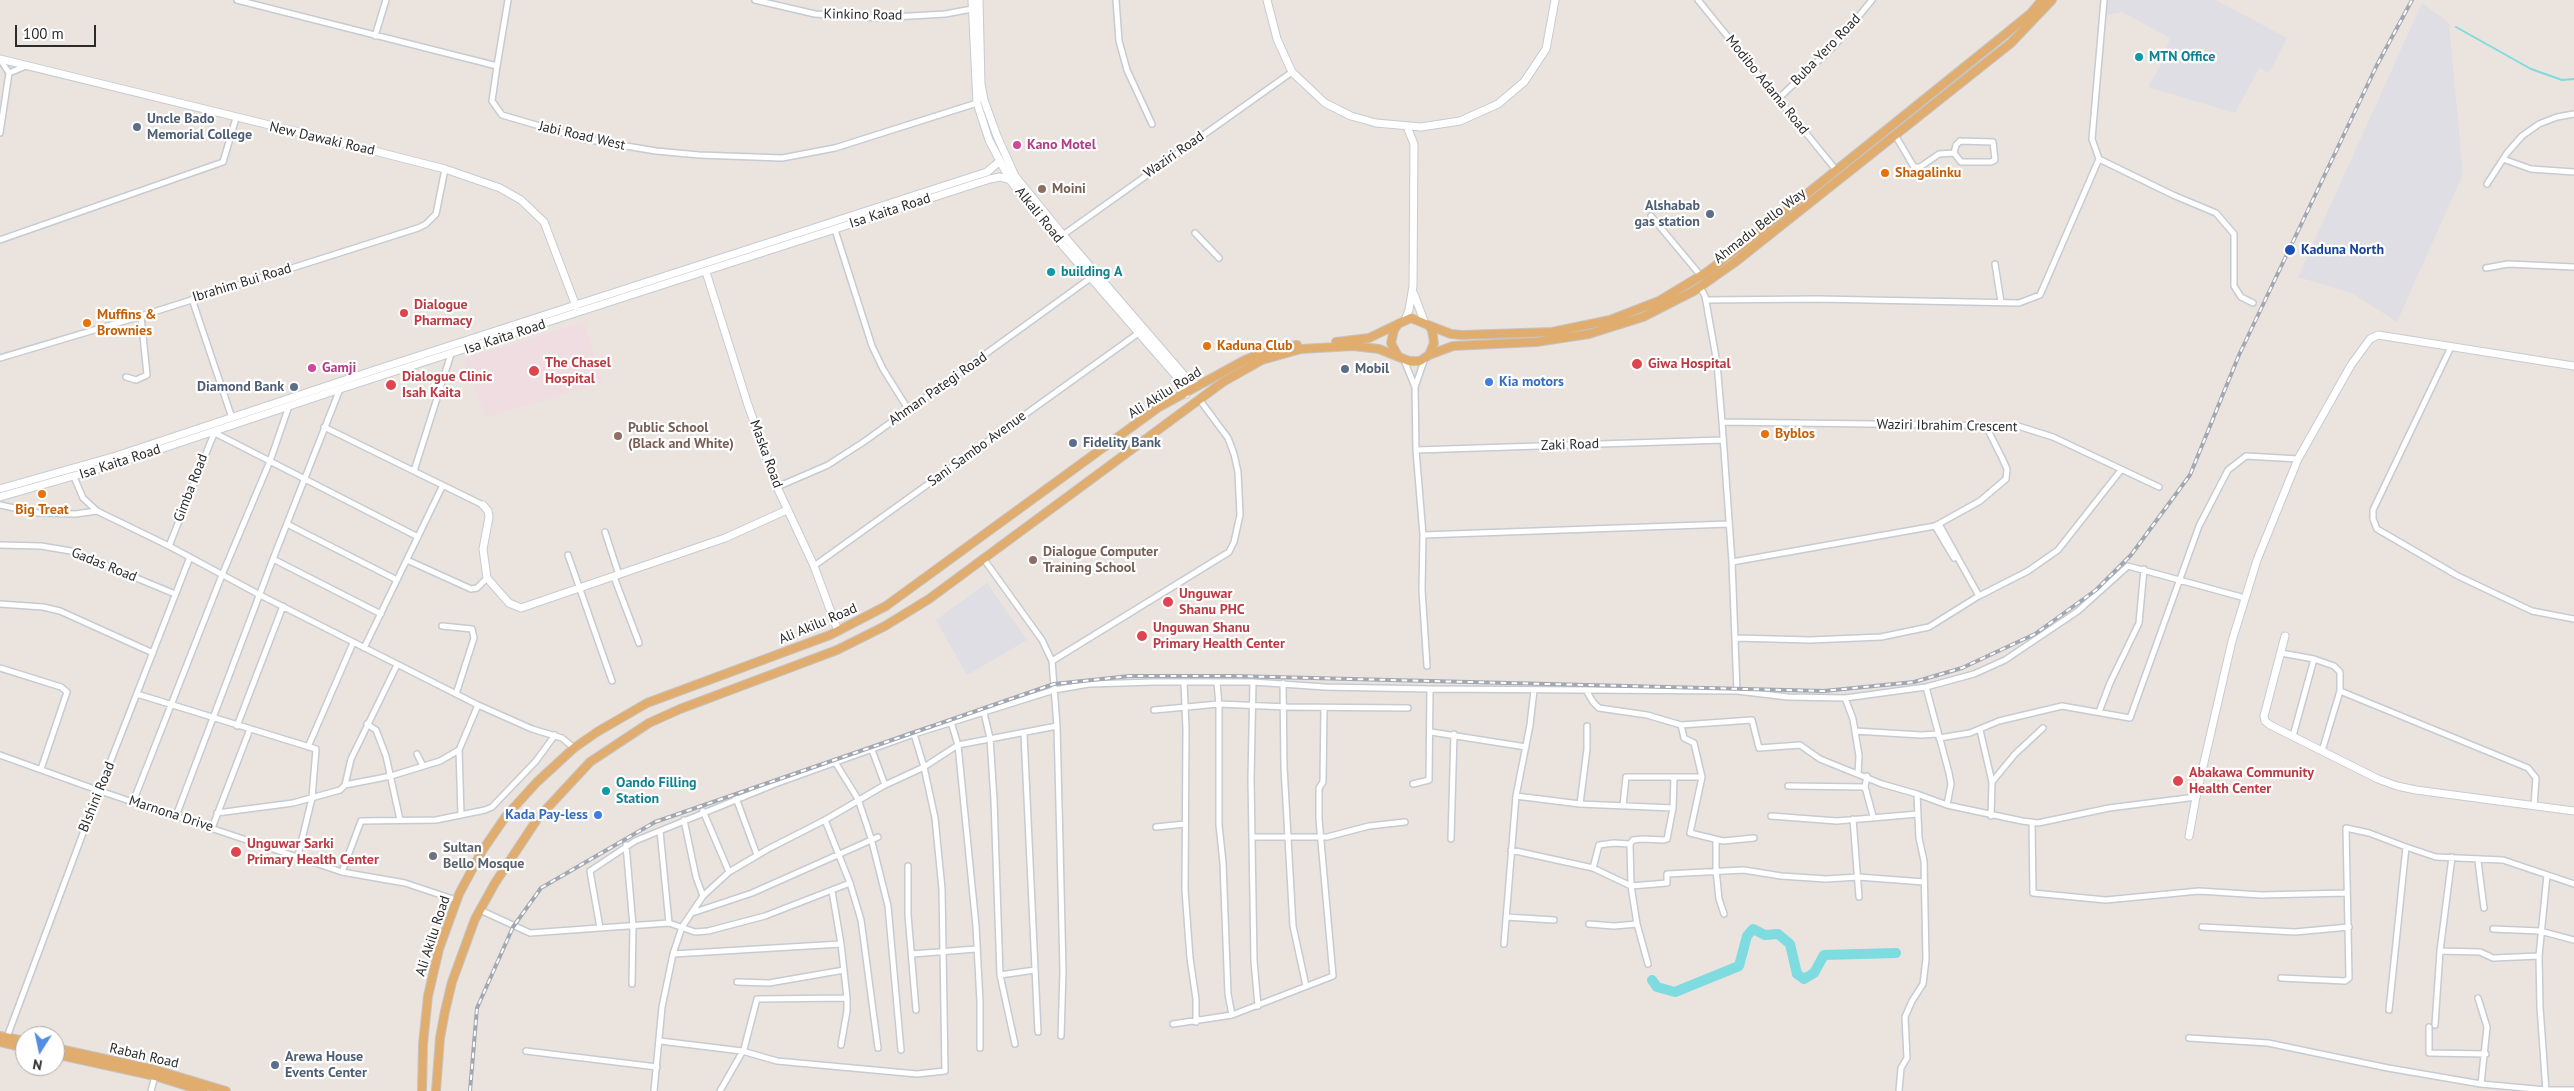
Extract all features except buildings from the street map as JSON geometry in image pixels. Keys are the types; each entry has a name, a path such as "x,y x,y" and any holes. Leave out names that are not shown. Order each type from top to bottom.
{"main road":[{"name":"Alkali Road","path":"972,0 976,103 989,140 1010,180 1190,382 1200,385"},
{"name":"Alkali Road","path":"979,0 981,84 989,117 1015,176 1092,277 1184,385 1186,394"},
{"path":"1267,0 1277,39 1292,72 1325,103 1351,116 1408,127 1460,121 1498,104 1524,82 1546,48 1555,0"},
{"name":"Ahmadu Bello Way","path":"1426,323 1446,332 1462,335 1552,332 1610,320 1659,301 1701,276 1836,170 2031,13 2042,0"},
{"name":"Ahmadu Bello Way","path":"1427,356 1453,346 1536,342 1589,334 1643,317 1700,287 1734,263 2010,43 2052,0"},
{"name":"New Dawaki Road","path":"0,59 445,169 500,188 522,200 544,222 576,306"},
{"path":"1405,320 1409,310 1413,286 1414,144 1408,127"},
{"path":"1414,144 1421,127"},
{"name":"Isa Kaita Road","path":"0,489 214,432 290,406 316,393 340,389 494,341 835,230 987,172 1000,161"},
{"name":"Isa Kaita Road","path":"0,497 74,477 232,418 316,393 576,306 899,205 990,179 1000,177 1010,180"},
{"name":"Maska Road","path":"706,272 748,405 778,487 814,566 838,631"},
{"path":"1413,286 1419,312 1426,323 1434,337 1432,350 1427,356 1414,362 1401,358 1391,343 1394,330 1398,324 1405,320 1418,319 1426,323"},
{"name":"Ali Akilu Road","path":"422,1091 423,1044 428,996 437,956 456,900 482,851 506,816 537,782 574,748 597,732 647,703 838,631 886,606 1159,407 1186,394 1222,371 1265,352 1305,344 1369,338 1398,324"},
{"path":"491,333 494,341"},
{"path":"2189,836 2196,797 2232,641 2257,560 2298,459 2351,365 2370,339 2378,335 2574,366"},
{"name":"Ali Akilu Road","path":"436,1091 440,1038 452,982 480,910 515,851 538,818 582,770 618,742 649,723 680,709 864,638 929,599 1222,382 1262,360 1301,349 1366,346 1401,358"},
{"path":"483,505 488,511 489,517 483,549 487,578 498,592 516,607 521,608 750,528 787,510"},
{"path":"2285,636 2264,716 2265,721 2270,725 2397,786 2574,811"},
{"path":"2,1038 15,1040"},
{"path":"2,1038 15,1044"},
{"name":"Rabah Road","path":"65,1050 164,1072 226,1091"},
{"name":"Rabah Road","path":"65,1056 155,1076 203,1091"}],"street":[{"path":"236,0 497,66"},
{"path":"376,36 386,0"},
{"name":"Jabi Road West","path":"508,0 492,101 502,115 584,139 656,151 699,155 782,158 835,148 976,103"},
{"name":"Kinkino Road","path":"755,0 815,14 876,18 945,14 972,9"},
{"path":"1116,0 1119,41 1138,97 1152,124"},
{"name":"Modibo Adama Road","path":"1698,0 1836,170"},
{"name":"Buba Yero Road","path":"1779,98 1836,44 1872,0"},
{"path":"1706,300 1818,298 2019,303 2040,294 2099,159 2092,139 2104,0"},
{"path":"0,59 9,73 0,133"},
{"path":"9,73 26,66"},
{"name":"Waziri Road","path":"1060,237 1292,72"},
{"path":"2487,184 2503,159 2522,136 2539,124 2557,117 2574,114"},
{"path":"0,240 223,162 236,118"},
{"path":"1895,135 1914,167 1920,167 1939,154 1954,153"},
{"path":"1960,141 1991,141 1994,144 1996,158 1991,162 1966,164 1961,162 1954,153 1956,145 1960,141"},
{"path":"2099,159 2173,195 2216,213 2234,234 2234,286 2241,297 2253,303"},
{"path":"2503,159 2531,169 2574,172"},
{"name":"Ibrahim Bui Road","path":"0,358 141,316 426,224 436,214 445,169"},
{"path":"1651,216 1701,276"},
{"path":"835,230 872,346 883,369 908,409"},
{"path":"1195,233 1219,258"},
{"path":"1995,264 2001,302"},
{"path":"2486,268 2508,264 2574,267"},
{"name":"Ahman Pategi Road","path":"778,487 828,465 1092,277"},
{"path":"1700,287 1706,300 1717,362 1732,562 1737,691"},
{"path":"192,298 232,418"},
{"path":"126,378 144,378 149,370 141,316"},
{"name":"Sani Sambo Avenue","path":"814,566 1140,332"},
{"path":"2451,347 2373,510 2373,518 2377,529 2458,576 2532,611 2574,619"},
{"path":"414,471 451,354"},
{"path":"1427,356 1416,387 1416,450 1423,535 1422,590 1427,666"},
{"path":"1401,358 1416,387"},
{"path":"176,816 273,559 340,389"},
{"path":"1052,661 1228,552 1234,542 1240,515 1234,454 1228,438 1200,399"},
{"path":"133,802 222,575 270,461 290,406"},
{"name":"Waziri Ibrahim Crescent","path":"1722,422 2018,426 2034,430 2159,488"},
{"path":"1732,562 1937,525 1980,501 2006,479 2007,469 1986,426"},
{"path":"324,427 414,471 442,487 483,505"},
{"path":"214,432 418,537"},
{"name":"Gimba Road","path":"169,546 214,432"},
{"name":"Zaki Road","path":"1416,450 1723,440"},
{"path":"1855,731 1938,736 1980,730 1999,721 2062,706 2130,718 2199,526 2228,470 2246,456 2298,459"},
{"path":"1736,638 1810,640 1881,637 1929,627 1978,597 2028,571 2058,550 2121,470"},
{"path":"74,477 84,498 97,511 169,546 397,665 478,705 532,728 554,735 568,742 574,748"},
{"path":"364,648 442,487"},
{"path":"0,505 38,513 75,514 97,511"},
{"path":"287,524 397,580"},
{"path":"1423,535 1729,524"},
{"path":"1937,525 1978,597"},
{"path":"604,532 639,643"},
{"name":"Gadas Road","path":"0,545 41,546 71,550 175,594"},
{"path":"568,556 612,681"},
{"name":"BIshini Road","path":"2,1038 190,557"},
{"path":"983,558 1042,640 1052,661 1057,726 1062,971 1061,1036"},
{"path":"273,559 381,614"},
{"path":"407,560 471,589 476,588 487,578"},
{"path":"600,928 590,871 626,846 736,798 914,734 1054,690 1088,684 1253,682 1325,687 1430,689 1737,691 1788,697 1844,698 1926,687 1974,674 2005,660 2078,611 2128,566 2245,598"},
{"path":"2099,712 2139,623 2144,569"},
{"path":"0,604 36,606 60,611 152,654"},
{"path":"237,726 283,606"},
{"path":"442,626 472,629 474,638 456,694"},
{"path":"308,747 353,642"},
{"path":"2281,653 2314,659 2334,666 2340,672 2340,691 2322,750"},
{"path":"2293,736 2314,659"},
{"path":"217,813 293,803 340,790 345,785 352,758 367,724 397,665"},
{"path":"0,668 61,688 67,692 41,769"},
{"path":"1184,682 1186,707 1184,890 1196,999 1196,1022"},
{"path":"1217,682 1219,704 1218,825 1223,862 1228,994 1232,1015"},
{"path":"1253,682 1252,837 1254,961 1258,1006"},
{"path":"1283,683 1293,926 1306,986"},
{"path":"1926,687 1951,784 1947,806"},
{"path":"1413,784 1429,780 1430,689"},
{"path":"1504,944 1516,796 1526,747 1534,690"},
{"path":"1586,690 1599,708 1647,715 1681,725 1752,720 1759,748 1800,745 1820,759 1882,784 1917,794 1947,806 1991,816 2032,822 2132,805 2196,797"},
{"path":"2340,691 2528,768 2536,778 2534,806"},
{"path":"137,694 316,749 312,798 298,856"},
{"path":"1844,698 1852,716 1855,731 1859,756 1858,774"},
{"path":"1154,710 1219,704 1324,708 1408,708"},
{"path":"461,815 459,750 478,705"},
{"path":"1173,1024 1232,1015 1332,976 1319,837 1319,788 1323,782 1324,708"},
{"path":"984,713 990,738 1000,975 1015,1044"},
{"path":"951,722 958,746 976,926 976,949 980,982 980,1048"},
{"path":"367,724 376,730 391,776 400,820"},
{"path":"1681,725 1684,738 1694,743 1702,777 1690,833 1716,840 1754,838"},
{"path":"654,1091 666,986 673,954 682,927 703,896 729,872 825,820 884,785 924,767 958,746 990,738 1024,734 1057,726"},
{"path":"1580,804 1587,749 1587,726"},
{"path":"1992,782 2016,754 2043,728"},
{"path":"212,828 250,729"},
{"path":"1980,730 1992,782 1991,816"},
{"path":"1431,732 1454,734 1526,747"},
{"path":"660,1041 742,1051 777,1061 917,1074 944,1071 942,889 935,818 924,767 914,734"},
{"path":"1024,734 1038,1032"},
{"path":"1451,839 1454,734"},
{"path":"342,872 361,821 436,820 492,807 536,761 554,735"},
{"path":"345,785 391,776 423,766 459,750"},
{"path":"872,750 884,785"},
{"name":"Marnona Drive","path":"0,754 100,791 342,872 405,883 456,900"},
{"path":"417,754 423,766"},
{"path":"835,762 858,799 872,838 890,915 901,1050"},
{"path":"1866,776 1865,787 1873,816"},
{"path":"1623,806 1626,777 1702,777"},
{"path":"1648,964 1637,924 1631,886 1630,844 1633,840 1667,839 1673,808 1674,777"},
{"path":"1788,786 1865,787"},
{"path":"1899,1091 1900,1068 1907,1058 1905,1017 1912,1001 1923,984 1926,960 1924,861 1921,855 1917,794"},
{"path":"1516,796 1580,804 1673,808"},
{"path":"736,798 758,855"},
{"path":"703,811 729,872"},
{"path":"1771,816 1810,820 1918,814"},
{"path":"1853,819 1860,897"},
{"path":"684,820 696,877 703,896"},
{"path":"825,820 850,883 860,920 878,1048"},
{"path":"1252,837 1288,839 1319,837 1369,826 1405,822"},
{"path":"2032,822 2033,892 2106,900 2199,891 2262,895 2347,893"},
{"path":"1156,827 1185,824"},
{"path":"2281,978 2348,981 2349,928 2346,828 2369,833 2436,857 2478,861 2503,860 2574,884"},
{"path":"660,831 669,923"},
{"path":"692,913 752,894 838,853 878,837"},
{"path":"1716,840 1716,871 1719,899 1724,914"},
{"path":"1593,868 1599,845 1614,843 1630,844"},
{"path":"626,846 633,926 632,984"},
{"path":"2389,1010 2406,847"},
{"path":"1511,850 1593,868 1631,886 1667,883 1667,874 1744,870 1781,876 1924,882"},
{"path":"2452,858 2429,1053 2486,1054"},
{"path":"2478,861 2484,908"},
{"path":"908,866 908,914 916,1010"},
{"path":"2546,1091 2538,956 2547,875"},
{"path":"480,910 530,933 669,923 695,932 708,931 765,916 850,883"},
{"path":"832,891 841,944 847,998 847,1011 841,1045"},
{"path":"1506,917 1554,920"},
{"path":"1589,924 1614,926 1637,924"},
{"path":"2202,927 2295,932 2349,928"},
{"path":"2493,929 2540,931 2574,940"},
{"path":"673,954 841,944"},
{"path":"912,954 976,949"},
{"path":"2440,951 2480,952 2493,958 2538,956"},
{"path":"737,982 769,983 844,970"},
{"path":"1000,975 1035,970"},
{"path":"720,1091 742,1051 758,998 847,998"},
{"path":"2478,998 2487,1026 2486,1054 2481,1084"},
{"path":"2190,1038 2268,1043 2388,1068 2481,1084 2546,1091 2574,1090"},
{"path":"526,1051 657,1067"},
{"path":"151,1091 155,1076"}],"shaded area":[{"path":"2106,0 2216,0 2287,38 2269,73 2259,68 2235,113 2148,87 2161,64 2170,38 2122,12 2105,15"},
{"path":"2422,3 2449,23 2463,174 2397,322 2352,293 2298,277"},
{"name":"The Chasel Hospital","path":"584,322 603,383 486,417 463,359"},
{"path":"987,583 1027,640 967,675 936,620"}],"waterway":[{"path":"2456,27 2531,69 2562,80 2574,79"},
{"path":"1652,980 1657,987 1675,992 1739,966 1747,936 1753,929 1765,935 1778,934 1790,944 1797,974 1804,979 1814,973 1824,955 1896,953"}],"railway":[{"path":"470,1091 477,1008 513,927 541,888 655,822 1054,684 1130,676 1233,676 1824,691 1914,682 1962,668 2035,634 2096,590 2131,555 2190,475 2239,355 2377,65 2412,0"}],"place":[{"name":"MTN Office","path":"2139,57"},
{"name":"Uncle Bado Memorial College","path":"137,127"},
{"name":"Kano Motel","path":"1017,145"},
{"name":"Shagalinku","path":"1885,173"},
{"name":"Moini","path":"1042,189"},
{"name":"Alshabab gas station","path":"1710,214"},
{"name":"Kaduna North","path":"2290,250"},
{"name":"building A","path":"1051,272"},
{"name":"Dialogue Pharmacy","path":"404,313"},
{"name":"Muffins & Brownies","path":"87,323"},
{"name":"Kaduna Club","path":"1207,346"},
{"name":"Giwa Hospital","path":"1637,364"},
{"name":"Gamji","path":"312,368"},
{"name":"Mobil","path":"1345,369"},
{"name":"The Chasel Hospital","path":"534,371"},
{"name":"Kia motors","path":"1489,382"},
{"name":"Dialogue Clinic Isah Kaita","path":"391,385"},
{"name":"Diamond Bank","path":"294,387"},
{"name":"Byblos","path":"1765,434"},
{"name":"Public School (Black and White)","path":"618,436"},
{"name":"Fidelity Bank","path":"1073,443"},
{"name":"Big Treat","path":"42,494"},
{"name":"Dialogue Computer Training School","path":"1033,560"},
{"name":"Unguwar Shanu PHC","path":"1168,602"},
{"name":"Unguwan Shanu Primary Health Center","path":"1142,636"},
{"name":"Abakawa Community Health Center","path":"2178,781"},
{"name":"Oando Filling Station","path":"606,791"},
{"name":"Kada Pay-less","path":"598,815"},
{"name":"Unguwar Sarki Primary Health Center","path":"236,852"},
{"name":"Sultan Bello Mosque","path":"433,856"},
{"name":"Arewa House Events Center","path":"275,1065"}]}
